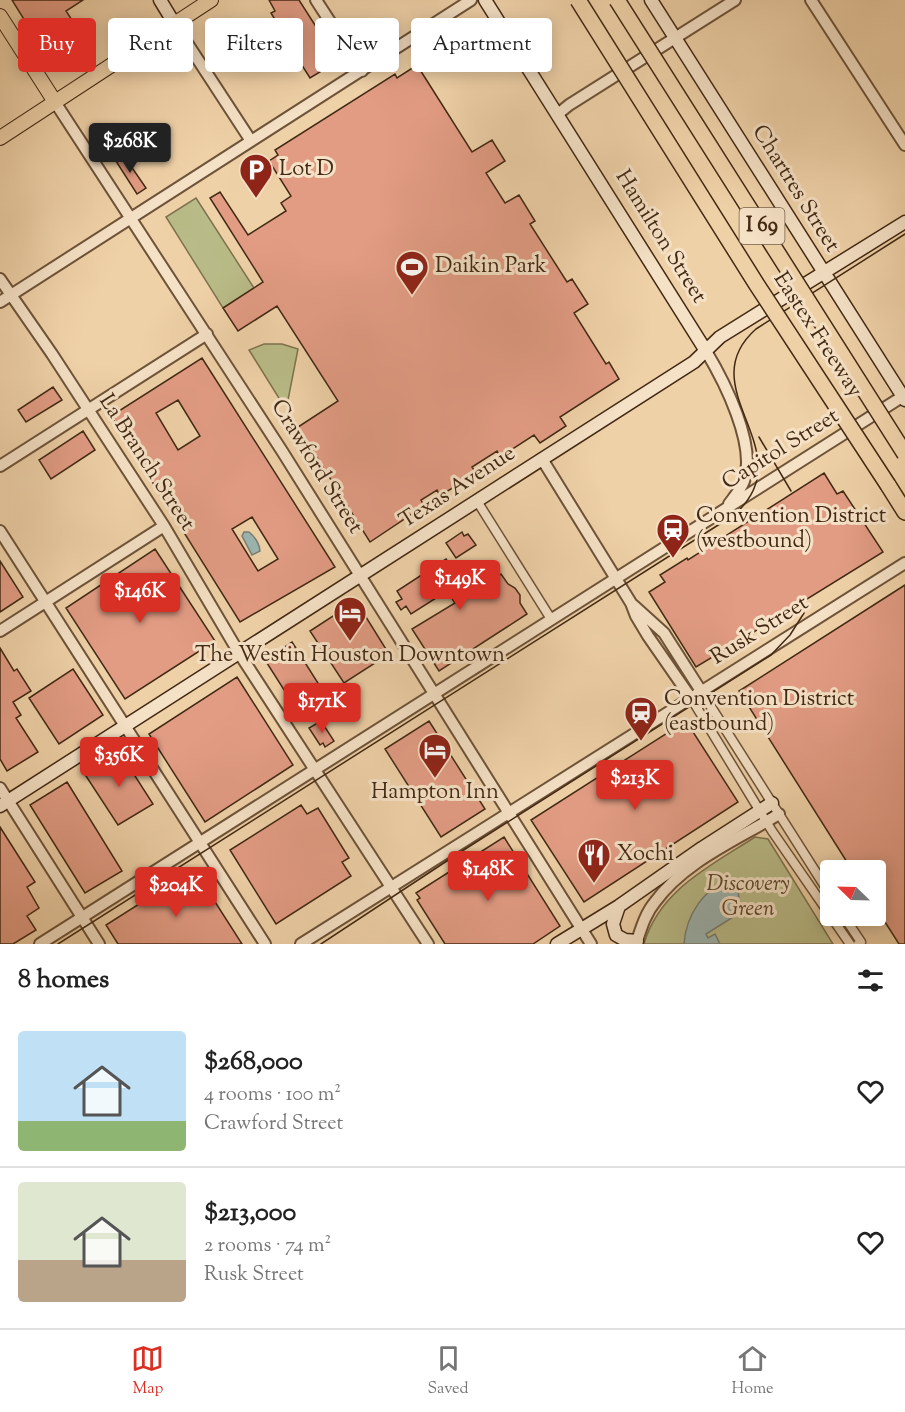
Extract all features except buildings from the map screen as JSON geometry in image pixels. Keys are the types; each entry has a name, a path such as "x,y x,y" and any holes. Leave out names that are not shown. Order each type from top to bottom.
{"highway":[{"name":"Eastex Freeway","path":"578,0 757,285 905,512"},
{"name":"Eastex Freeway","path":"617,0 905,454"}],"main road":[{"path":"160,0 171,18"},
{"path":"182,18 211,0"},
{"name":"Hamilton Street","path":"485,0 706,351"},
{"name":"Chartres Street","path":"651,0 904,397"},
{"name":"Crawford Street","path":"0,16 55,102"},
{"path":"0,138 108,67"},
{"name":"Texas Avenue","path":"4,803 694,362 720,337 905,222"},
{"path":"557,944 682,867 772,803"},
{"path":"619,906 613,924 616,935 625,940 637,942"}],"street":[{"path":"316,0 328,18"},
{"path":"399,47 471,0"},
{"path":"558,114 735,0"},
{"path":"811,0 905,145"},
{"path":"193,52 251,141"},
{"path":"5,299 360,72"},
{"name":"Crawford Street","path":"55,102 207,334 591,944"},
{"name":"La Branch Street","path":"0,279 5,299 30,321 89,410 164,526 239,653 428,944"},
{"path":"0,466 207,334"},
{"name":"Hamilton Street","path":"706,351 720,374 746,443 748,465 745,479 725,509"},
{"name":"Capitol Street","path":"40,944 904,397"},
{"path":"542,459 631,603 648,636 691,698 767,822 850,944"},
{"path":"477,501 551,620"},
{"path":"0,631 164,526"},
{"path":"0,531 265,944"},
{"name":"Rusk Street","path":"301,944 905,563"},
{"path":"631,603 664,633 820,879"},
{"path":"0,788 4,803 99,944"},
{"path":"637,942 645,918 682,867 779,814"},
{"path":"850,926 861,942 858,944"}],"green space":[{"path":"196,198 254,288 223,308 166,217"},
{"path":"264,344 282,344 298,349 288,400 282,403 249,350"},
{"name":"Discovery Green","path":"755,837 768,839 833,944 644,944 651,925 662,908 674,894 705,869"}],"water":[{"path":"244,532 249,532 255,538 260,551 252,555 242,536"},
{"path":"733,879 738,891 741,912 706,934 708,938 715,934 720,944 684,944 688,923 698,904 713,888"}],"tram line":[{"path":"58,944 734,515 753,491 758,468 755,444 738,398 734,375 738,352 756,329 905,234"},
{"path":"759,437 791,491"},
{"path":"321,944 459,853 771,655 790,635 804,613"}],"place":[{"name":"Lot D","path":"256,199"},
{"name":"Daikin Park","path":"412,296"},
{"name":"Convention District (westbound)","path":"673,559"},
{"name":"The Westin Houston Downtown","path":"350,642"},
{"name":"Convention District (eastbound)","path":"641,742"},
{"name":"Hampton Inn","path":"435,779"},
{"name":"Xochi","path":"594,884"}]}
